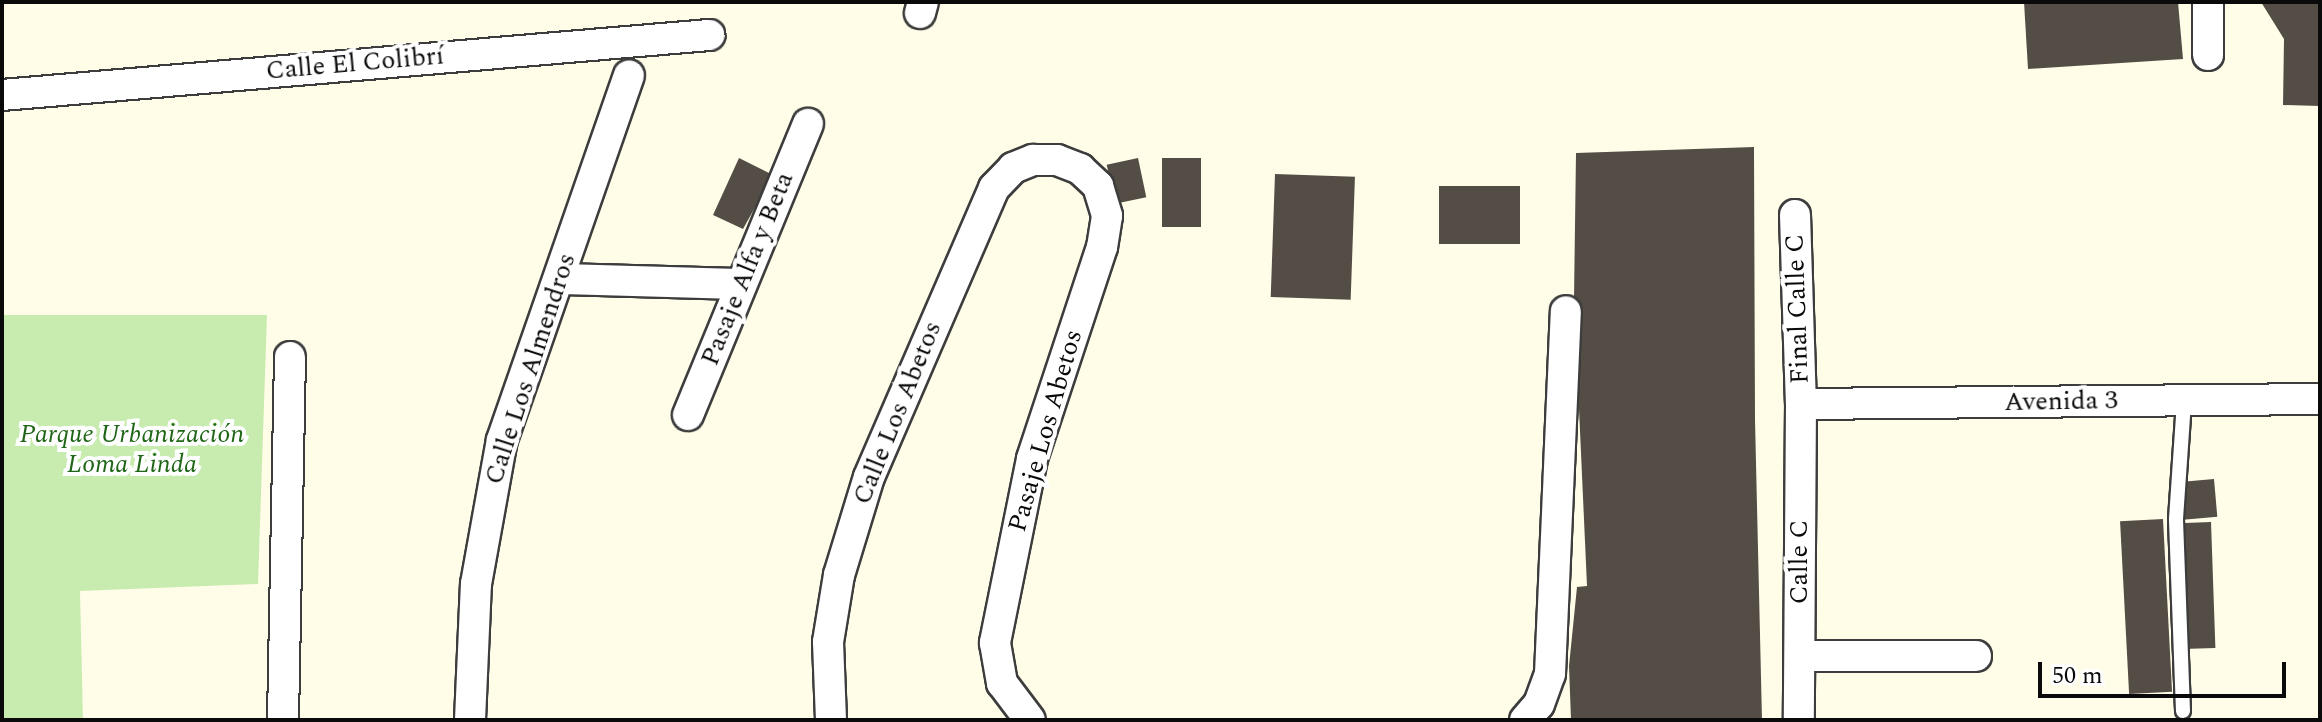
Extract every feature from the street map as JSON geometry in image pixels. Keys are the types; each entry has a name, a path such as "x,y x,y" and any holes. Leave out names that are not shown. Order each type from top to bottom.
{"street":[{"path":"2208,2 2208,55"},
{"name":"Calle El Colibrí","path":"5,91 709,35"},
{"name":"Calle Los Almendros","path":"470,720 476,584 487,505 502,440 629,75"},
{"name":"Pasaje Alfa y Beta","path":"688,415 808,124"},
{"name":"Calle Los Abetos","path":"831,720 830,629 839,575 869,477 994,188 1013,168 1033,160 1057,160"},
{"name":"Pasaje Los Abetos","path":"1030,720 1002,683 995,643 1032,459 1102,247 1107,216 1098,186 1080,169 1057,160"},
{"name":"Final Calle C","path":"1795,215 1801,404"},
{"path":"560,279 741,284"},
{"path":"1525,720 1539,704 1550,674 1566,311"},
{"path":"283,720 290,357"},
{"name":"Avenida 3","path":"1801,404 2320,399"},
{"name":"Calle C","path":"1799,720 1801,404"},
{"path":"1800,656 1976,656"}],"lane":[{"path":"2183,711 2176,519 2184,401"}],"green space":[{"name":"Parque Urbanización Loma Linda","path":"2,315 267,315 258,584 80,591 83,720 2,720"}],"building":[{"path":"2024,2 2178,2 2183,59 2028,69"},
{"path":"2261,2 2320,2 2320,106 2283,105 2284,39"},
{"path":"1754,147 1755,420 1762,720 1571,720 1569,666 1577,587 1587,586 1574,298 1576,153"},
{"path":"739,158 773,175 743,229 713,215"},
{"path":"1138,158 1146,197 1115,204 1107,165"},
{"path":"1162,158 1201,158 1201,227 1162,227"},
{"path":"1275,174 1355,177 1351,300 1271,297"},
{"path":"1439,186 1520,186 1520,244 1439,244"},
{"path":"2214,479 2217,517 2183,520 2180,482"},
{"path":"2163,519 2172,692 2129,694 2120,521"},
{"path":"2211,522 2215,648 2182,649 2178,523"}]}
